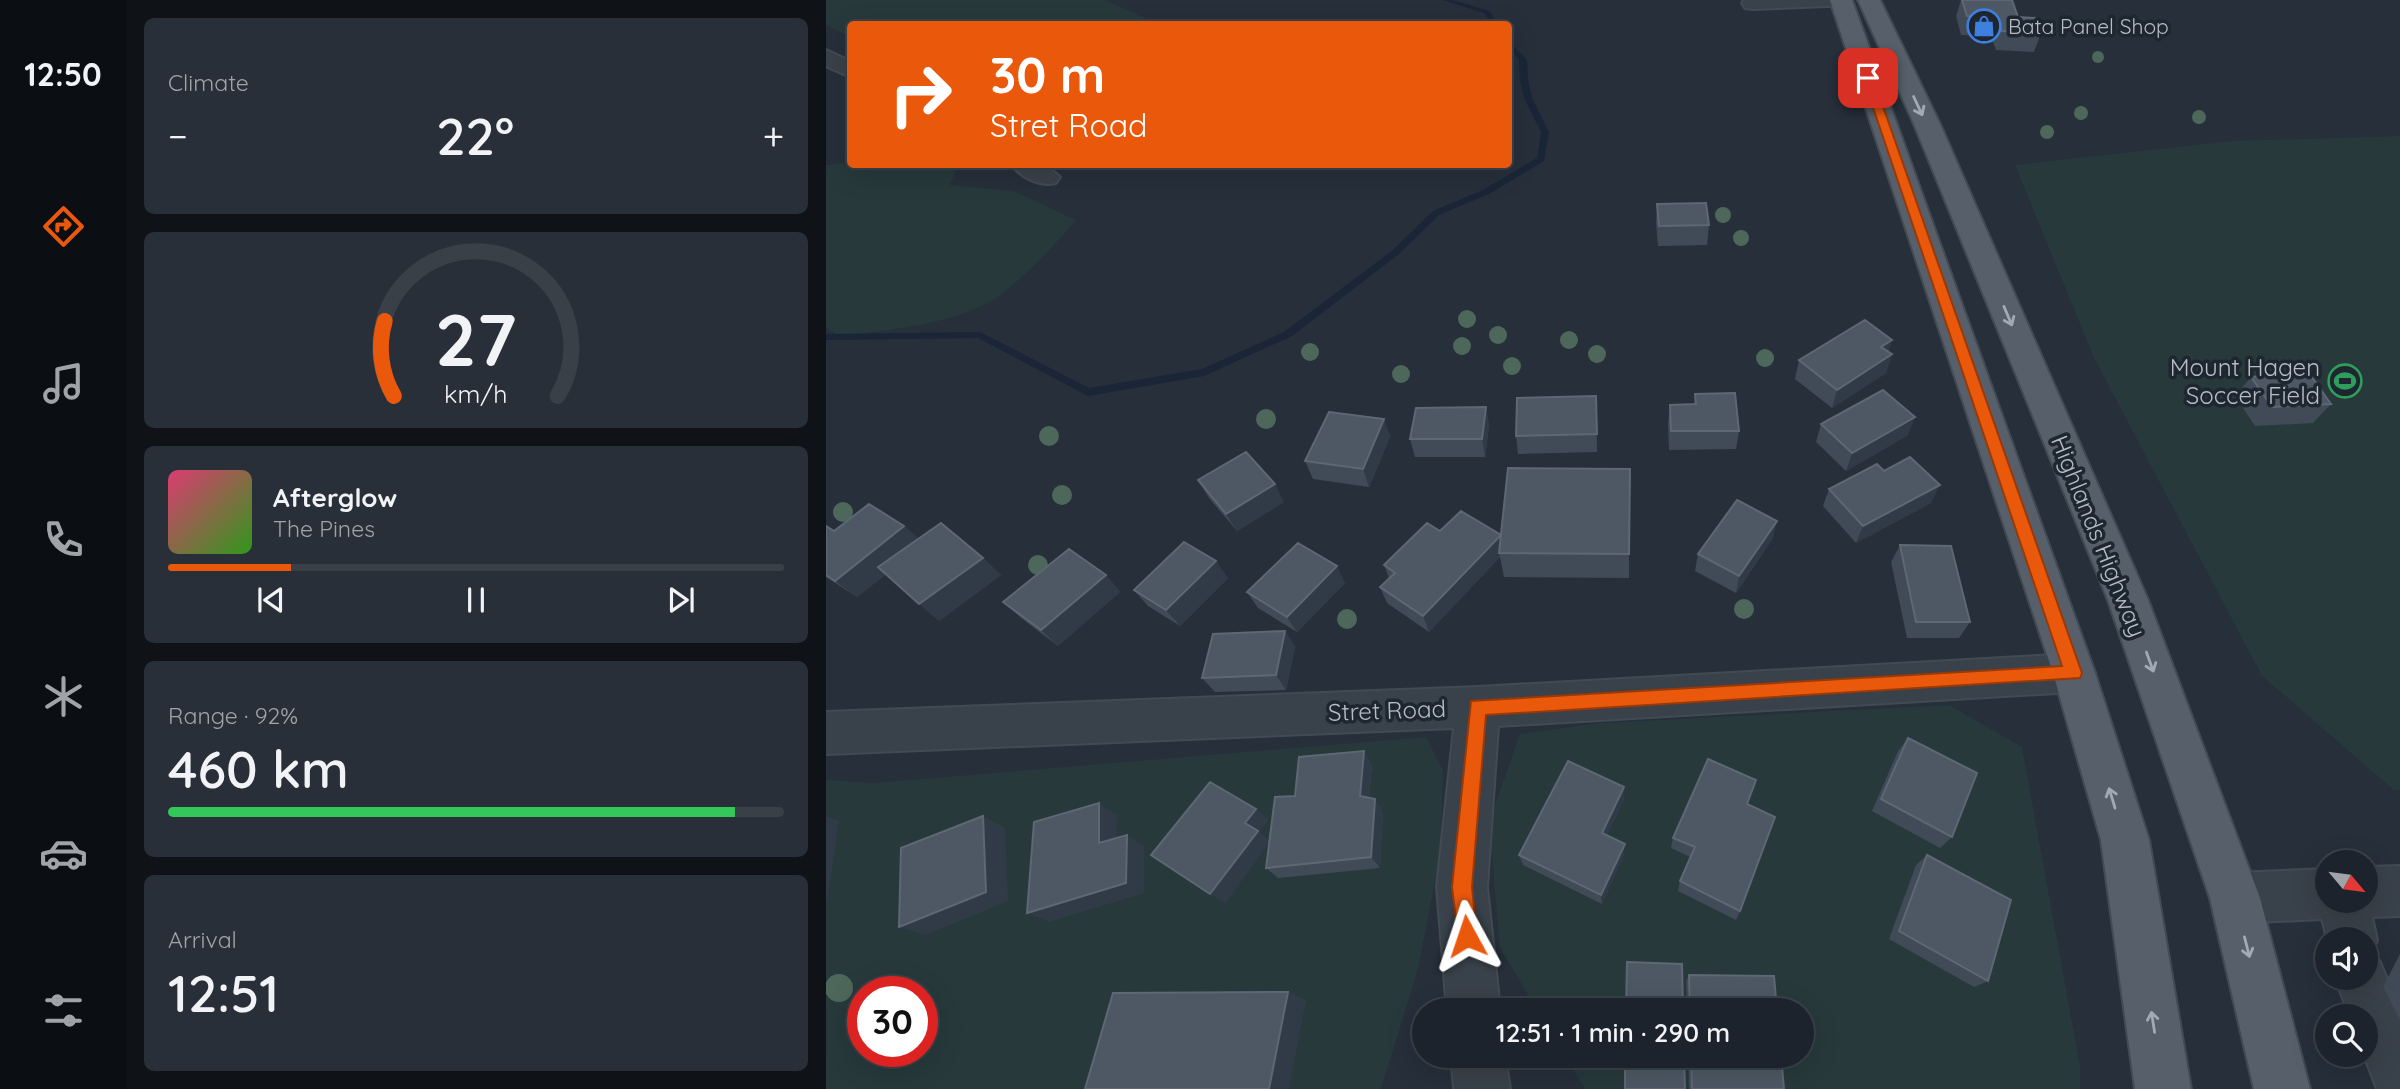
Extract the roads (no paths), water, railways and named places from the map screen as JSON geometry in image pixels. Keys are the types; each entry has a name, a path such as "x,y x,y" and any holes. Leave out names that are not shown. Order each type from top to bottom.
{"main road":[{"path":"1841,0 2074,673 2125,840 2163,1089"},
{"name":"Highlands Highway","path":"1869,0 1927,124 2128,600 2235,898 2282,1089"}],"street":[{"path":"1753,3 1828,0"},
{"path":"826,57 847,68"},
{"name":"Stret Road","path":"826,733 1478,707 2074,673"},
{"path":"1473,998 1462,887 1478,707"},
{"path":"2378,892 2400,891"},
{"path":"2235,898 2315,895"},
{"path":"2366,990 2400,1077"},
{"path":"1480,1068 1482,1089"}],"waterway":[{"path":"1446,0 1487,12 1493,21"},
{"path":"826,337 980,335 1088,392 1204,372 1288,334 1396,252 1436,213 1486,192 1541,159 1545,132 1528,98 1523,60 1512,47"}],"place":[{"name":"Bata Panel Shop","path":"1984,26"},
{"name":"Mount Hagen Soccer Field","path":"2345,381"}]}
